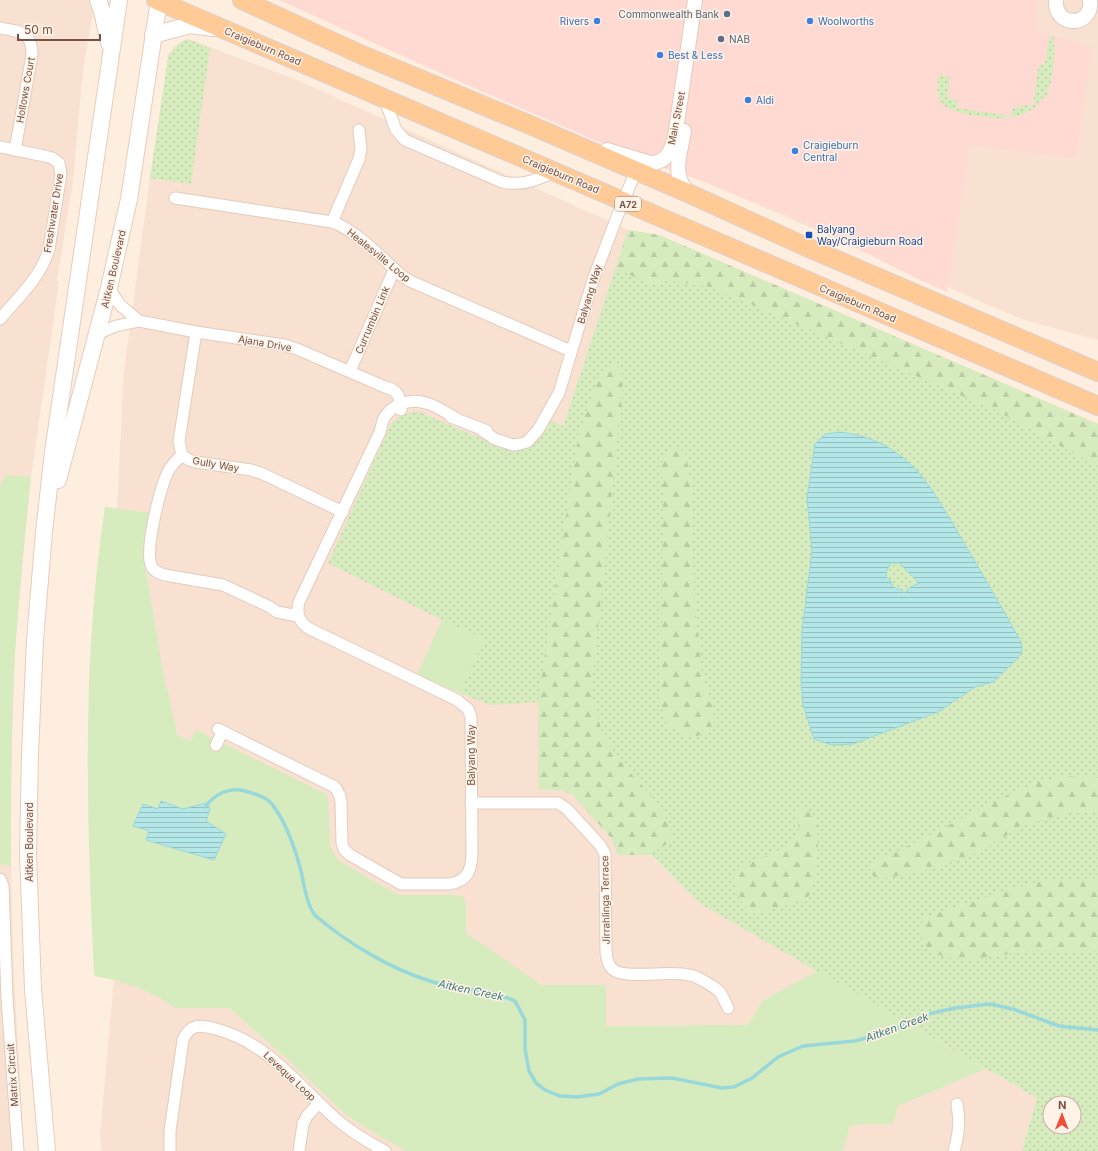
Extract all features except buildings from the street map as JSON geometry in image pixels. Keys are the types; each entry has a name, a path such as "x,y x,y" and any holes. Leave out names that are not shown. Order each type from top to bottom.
{"main road":[{"path":"98,0 112,55"},
{"name":"Aitken Boulevard","path":"47,1151 33,989 28,854 32,692 38,594 55,437 119,0"},
{"name":"Aitken Boulevard","path":"44,532 109,288 129,199 158,0"},
{"name":"Craigieburn Road","path":"158,0 224,30 1098,406"},
{"path":"242,0 362,55 688,193 802,245 1098,372"},
{"path":"154,35 190,25 224,30"}],"street":[{"name":"Main Street","path":"523,122 549,128 610,151 650,163 656,163 664,160 669,153 675,137 695,0"},
{"name":"Main Street","path":"688,193 681,181 678,162 704,0"},
{"path":"1056,0 1056,8 1059,14 1064,19 1071,21 1079,20 1092,9"},
{"name":"Hollows Court","path":"0,28 23,34 30,39 31,42 32,55 15,150"},
{"path":"384,98 396,130 405,140 481,173 502,182 517,184 528,182 555,172"},
{"path":"332,222 359,158 361,149 359,130"},
{"path":"0,147 15,150"},
{"name":"Freshwater Drive","path":"0,319 30,284 46,258 49,249 61,174 59,164 52,158 15,150"},
{"name":"Balyang Way","path":"400,406 417,407 511,438 525,435 545,417 559,393 592,280 636,171"},
{"name":"Healesville Loop","path":"175,198 332,222 351,232 394,270 410,281 572,351"},
{"name":"Currumbin Link","path":"350,371 394,270"},
{"name":"Ajana Drive","path":"109,288 120,305 139,321"},
{"name":"Ajana Drive","path":"97,334 116,326 139,321 196,332 292,346 385,387 400,406"},
{"name":"Gully Way","path":"196,332 179,441 179,448 182,454 189,460 196,462 251,470 263,474 343,512"},
{"path":"1070,361 1098,366"},
{"path":"182,454 169,470 154,514 150,555 151,566 158,573 165,575 224,585 270,607 277,612 298,611 380,432 394,416 400,406"},
{"name":"Balyang Way","path":"216,746 220,730 335,787 340,796 341,836 344,849 350,855 401,884 449,884 457,883 467,876 472,862 470,713 464,704 453,698 308,628 300,620 298,611"},
{"name":"Jirrahlinga Terrace","path":"472,803 551,802 563,805 600,845 605,854 606,959 611,968 614,971 624,974 692,975 718,991 728,1008"},
{"name":"Matrix Circuit","path":"0,879 3,886 3,998 18,1151"},
{"name":"Leveque Loop","path":"170,1151 170,1131 183,1040 188,1031 196,1026 207,1026 220,1030 243,1038 254,1045 276,1061 319,1103 346,1126 385,1151"},
{"path":"299,1151 303,1124 307,1116 319,1103"},
{"path":"954,1151 960,1125 957,1104"}],"shaded area":[{"path":"0,0 95,0 83,70 73,181 57,281 59,282 31,477 15,651 11,787 11,866 14,977 24,1151 0,1151"},
{"name":"Craigieburn Central","path":"279,0 1037,0 1038,15 1036,33 1054,36 1092,47 1076,158 970,145 947,292 794,217 699,180 638,159 456,80"},
{"name":"Craigieburn Central","path":"285,0 1098,0 1098,340 1024,320"},
{"path":"188,39 297,80 628,230 563,426 538,789 554,789 567,792 576,798 607,833 615,843 618,855 650,855 699,903 818,971 763,1000 748,1025 606,1026 606,985 541,985 486,946 466,934 466,903 461,896 398,895 340,861 330,846 324,793 196,731 192,741 177,735 168,690 166,689 144,559 150,513 117,509 124,371 168,58 166,56 173,48"},
{"path":"114,980 139,988 176,1008 229,1008 285,1057 345,1114 406,1151 102,1151 100,1135"},
{"path":"986,1069 1037,1098 1022,1151 843,1151 850,1125 893,1124 898,1106"}],"green space":[{"path":"1050,36 1054,36 1054,60 1048,92 1045,99 1042,98 1035,107 1026,113 1010,117 1004,117 1003,119 960,113 945,106 939,99 937,88 939,74 950,77 947,98 958,100 957,108 1011,116 1013,108 1023,105 1033,106 1038,68 1046,61"},
{"path":"188,39 210,48 191,184 150,178 168,58 176,46"},
{"path":"628,230 659,235 1098,424 1098,1151 1022,1151 1037,1098 699,903 651,855 618,855 612,839 573,795 561,790 538,789 538,702 490,705 460,693 484,639 442,620 328,563 391,424 402,415 417,411 496,445 529,446 550,420 563,426"},
{"path":"628,230 659,235 1098,424 1098,464 1084,459 999,412 753,305 706,286 668,281 654,285 616,269"},
{"path":"617,363 623,378 621,407 591,694 603,735 624,766 658,803 670,826 671,841 650,855 618,855 612,839 573,795 561,790 538,789 538,702 579,432 598,380 608,366"},
{"path":"676,448 685,451 691,481 694,595 702,674 712,705 715,728 700,735 694,736 689,736 678,732 665,723 661,702 663,488 661,466 665,452"},
{"path":"6,475 31,477 15,652 12,732 11,866 0,864 0,486"},
{"path":"105,507 150,513 144,559 166,689 168,690 177,735 191,741 196,730 326,794 328,799 330,846 340,861 398,895 458,895 463,897 466,903 466,934 486,946 541,985 606,985 606,1026 748,1025 763,1000 818,971 986,1069 898,1106 893,1124 850,1125 843,1151 406,1151 345,1114 285,1057 229,1008 176,1008 139,988 114,980 94,976 89,859 89,683 97,566"},
{"path":"442,620 484,639 460,693 417,675"},
{"path":"1063,776 1098,778 1098,812 1072,812 1021,826 985,849 944,866 892,877 880,878 874,877 871,872 870,867 879,859 894,853 1010,794 1039,782"},
{"path":"800,808 808,809 817,822 818,848 814,882 807,900 754,914 744,904 736,892 734,873 742,864 752,862 785,848 797,838 799,828 796,816"},
{"path":"1098,878 1098,952 1039,950 973,959 943,957 926,946 920,934 923,918 999,892 1047,880"}],"water":[{"path":"841,432 876,441 891,449 915,468 934,493 956,529 1021,642 1022,651 1018,658 993,682 975,687 938,712 853,744 832,745 814,739 803,705 801,681 802,631 812,551 807,498 815,444 825,434","holes":["891,563 900,563 918,584 912,586 904,593 901,589 897,589 892,586 891,581 886,577 887,570"]},
{"path":"161,801 183,809 206,803 210,809 206,821 226,834 214,860 146,840 149,831 133,826 143,804 158,809"}],"waterway":[{"name":"Aitken Creek","path":"205,807 213,798 233,790 248,792 266,798 276,810 286,828 297,857 305,892 314,914 343,937 371,955 400,970 438,983 453,987 492,993 515,1001 525,1020 525,1049 529,1071 536,1083 545,1090 560,1096 577,1097 599,1094 618,1084 638,1079 672,1078 722,1088 734,1087 752,1078 778,1057 803,1046 855,1041 891,1031 924,1015 955,1008 990,1004 1013,1009 1059,1026 1098,1030"}],"place":[{"name":"Commonwealth Bank","path":"727,14"},
{"name":"Rivers","path":"597,21"},
{"name":"Woolworths","path":"810,21"},
{"name":"NAB","path":"721,39"},
{"name":"Best & Less","path":"660,55"},
{"name":"Aldi","path":"748,100"},
{"name":"Craigieburn Central","path":"795,151"},
{"name":"Balyang Way/Craigieburn Road","path":"809,235"}]}
